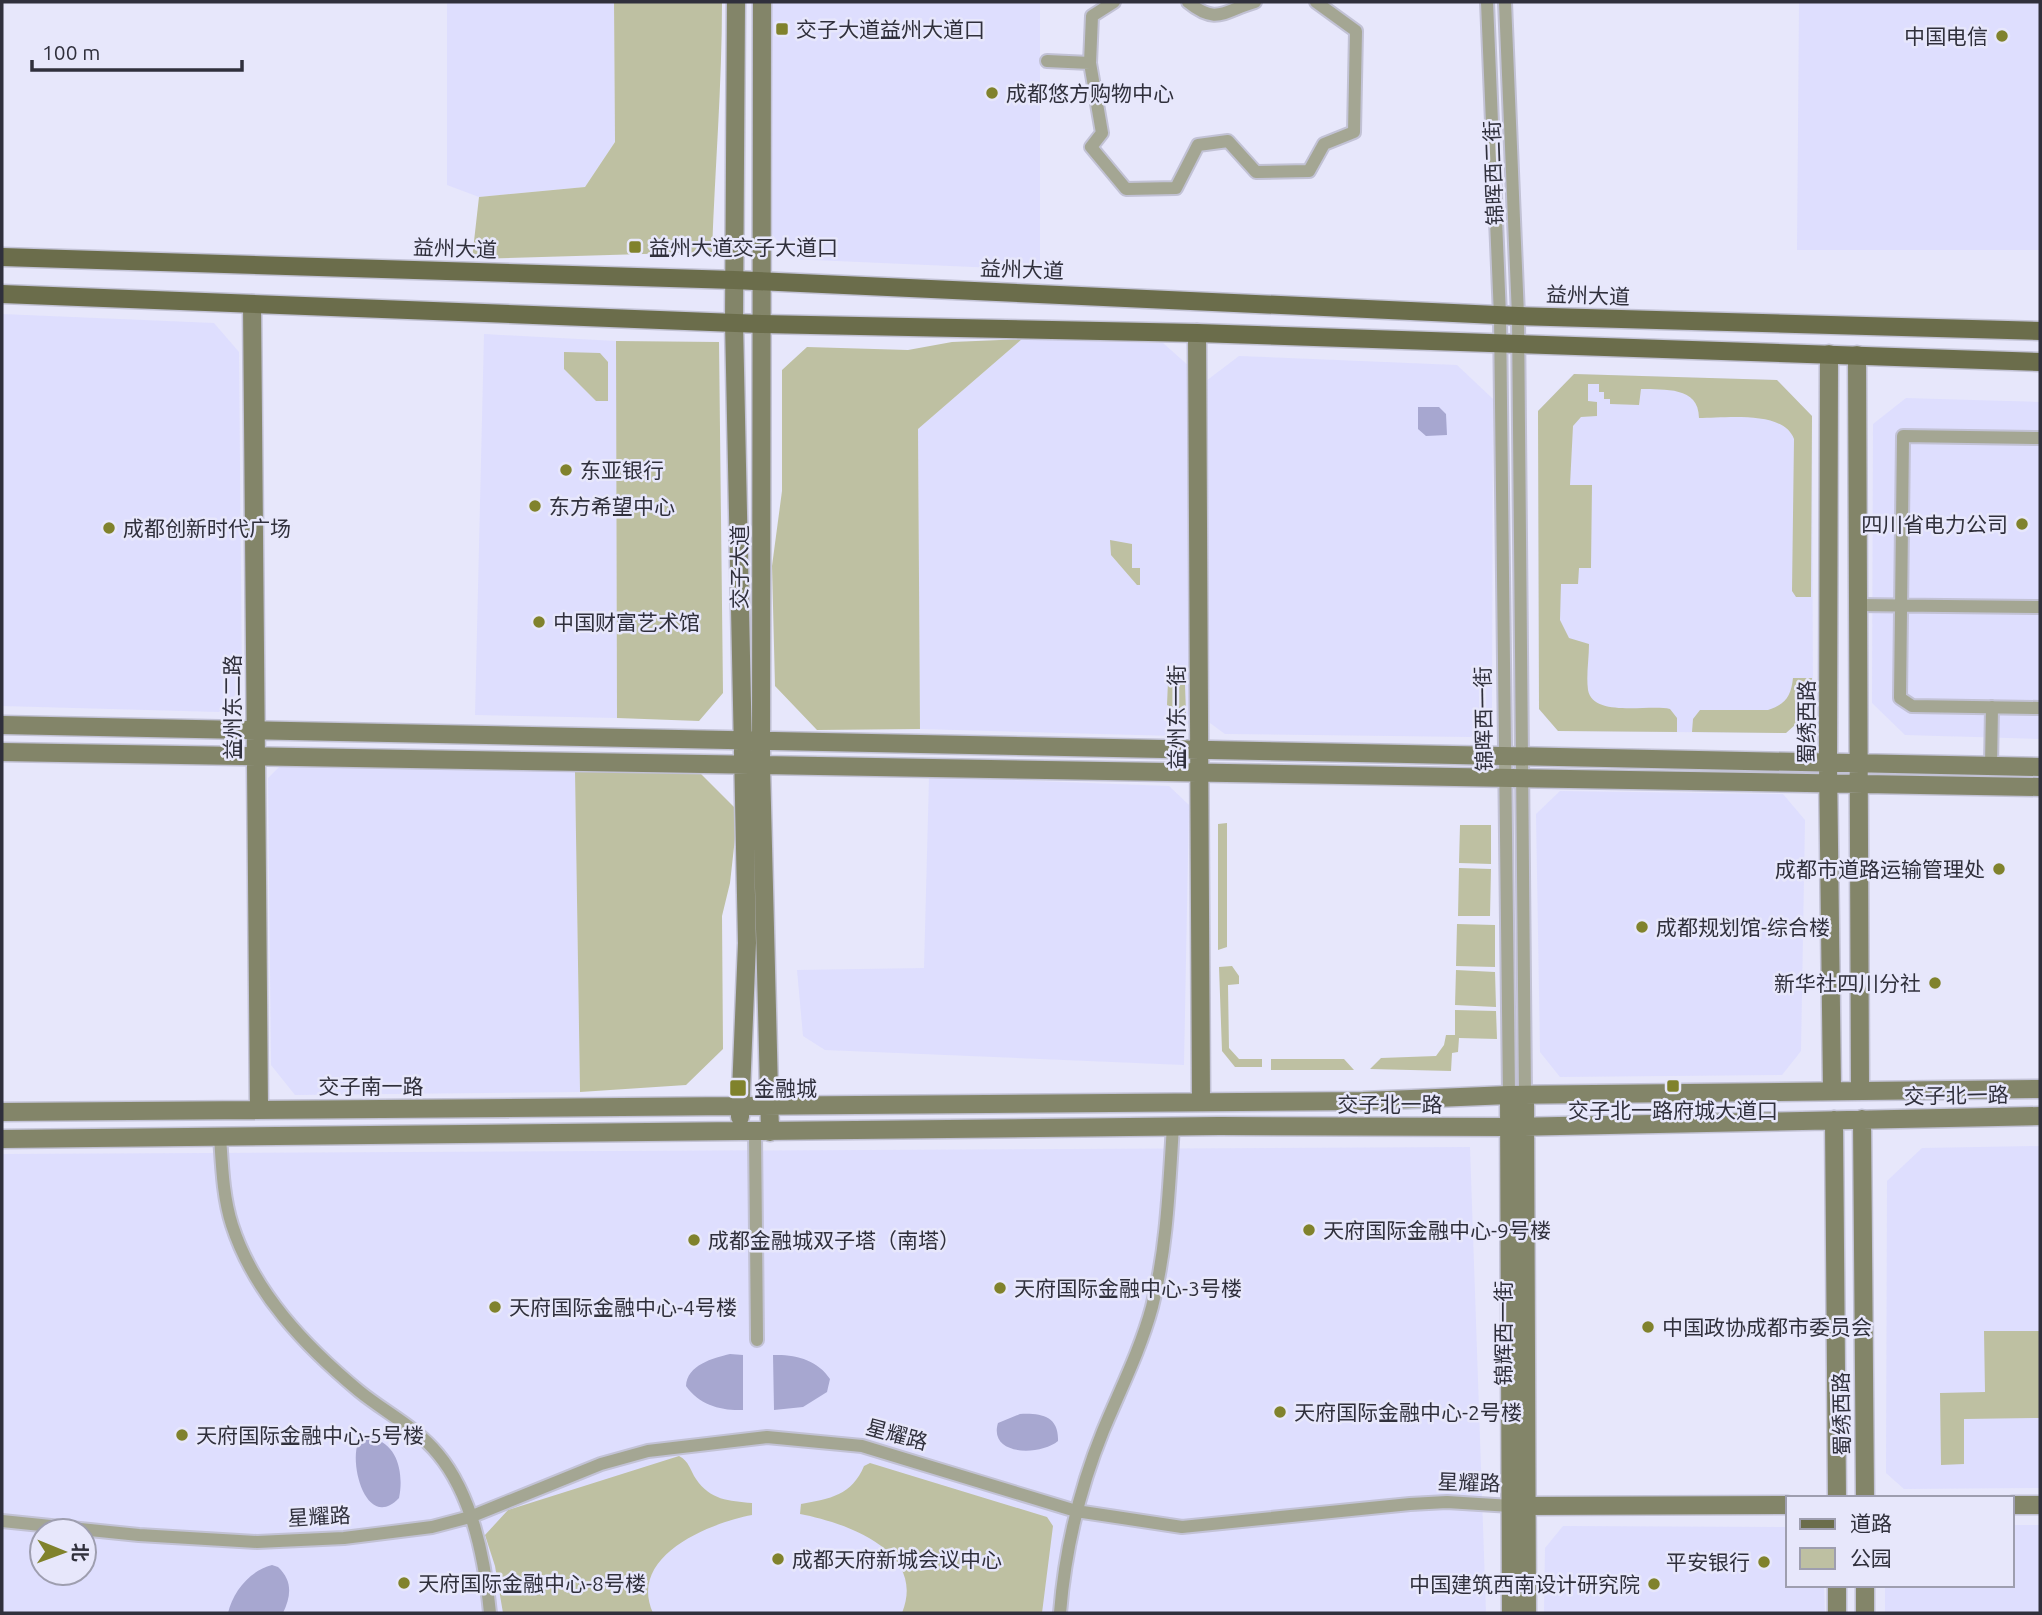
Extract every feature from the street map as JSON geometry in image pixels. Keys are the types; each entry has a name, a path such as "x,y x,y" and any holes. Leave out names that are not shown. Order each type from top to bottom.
{"main road":[{"name":"益州大道","path":"2,257 761,281 1509,316 2040,331"},
{"path":"2,294 761,324 1500,342 2040,362"}],"street":[{"name":"交子大道","path":"736,2 734,323 753,739"},
{"name":"交子大道","path":"755,1132 741,1107 753,764 761,324 762,2"},
{"path":"1114,2 1093,16 1090,62 1102,134 1091,147 1126,189 1176,188 1199,145 1228,141 1256,172 1309,171 1324,144 1354,132 1356,31 1315,2"},
{"path":"1188,2 1199,11 1222,16 1255,2"},
{"name":"锦晖西二街","path":"1487,2 1509,316 1518,343"},
{"name":"锦晖西二街","path":"1500,342 1509,316 1505,2"},
{"path":"1047,61 1090,62"},
{"name":"益州东二路","path":"252,304 259,1110"},
{"name":"益州东一街","path":"1197,333 1201,1102"},
{"name":"锦晖西一街","path":"1500,342 1503,777 1517,1095"},
{"name":"锦晖西一街","path":"1517,1095 1522,778 1518,343"},
{"name":"蜀绣西路","path":"1829,354 1828,763 1832,1090"},
{"path":"1857,355 1860,1089"},
{"path":"2040,438 1903,436 1900,698 1912,706 2040,708"},
{"path":"1856,605 2040,607"},
{"path":"1992,766 1993,707"},
{"path":"2,725 2040,767"},
{"path":"2,752 2040,787"},
{"name":"交子大道","path":"753,764 769,1106 755,1132"},
{"name":"交子北一路","path":"741,1107 1363,1101 1517,1095 2040,1089"},
{"name":"锦辉西一街","path":"1511,1613 1518,1506 1517,1095"},
{"name":"交子南一路","path":"2,1112 741,1107"},
{"name":"交子北一路","path":"755,1132 1173,1126 1517,1127 2040,1116"},
{"name":"蜀绣西路","path":"1862,1119 1865,1496"},
{"name":"蜀绣西路","path":"1834,1120 1836,1496"},
{"path":"1060,1613 1068,1546 1076,1511 1102,1432 1126,1381 1152,1308 1166,1240 1173,1126"},
{"path":"2,1139 755,1132 757,1340"},
{"path":"220,1136 223,1184 232,1224 254,1275 318,1358 409,1425 439,1455 460,1492 470,1517 486,1571 491,1613"},
{"name":"星耀路","path":"2,1521 139,1535 257,1542 344,1538 432,1527 470,1517 524,1492 601,1464 691,1444 766,1437 862,1446 1076,1511 1182,1527 1447,1502 1518,1506 1786,1505"},
{"path":"2014,1504 2040,1505"},
{"name":"锦辉西一街","path":"1518,1506 1527,1613"},
{"path":"1837,1587 1837,1613"},
{"path":"1865,1587 1865,1613"}],"shaded area":[{"path":"447,2 614,2 615,142 585,187 479,197 447,185"},
{"path":"770,2 1040,2 1040,270 791,259 772,234"},
{"path":"1799,2 2040,2 2040,250 1797,250"},
{"name":"成都创新时代广场","path":"2,314 214,323 239,352 242,688 219,712 2,706"},
{"path":"484,334 616,341 617,718 475,715"},
{"path":"1022,339 1163,343 1190,367 1192,721 1175,736 920,729 918,429"},
{"path":"1239,356 1457,365 1493,399 1492,712 1471,737 1225,734 1210,723 1206,381"},
{"path":"1574,374 1777,380 1812,416 1813,709 1786,733 1558,731 1539,709 1538,411"},
{"path":"1906,398 2040,402 2040,739 1905,735 1872,703 1873,424"},
{"path":"1418,407 1439,407 1446,414 1447,435 1426,436 1418,429"},
{"path":"282,764 575,772 580,1092 295,1095 271,1065 268,778"},
{"path":"929,777 1169,786 1189,805 1184,1065 825,1050 803,1036 797,970 924,968"},
{"path":"1560,791 1783,794 1805,820 1801,1051 1782,1075 1560,1077 1540,1052 1536,814"},
{"path":"2040,1146 2040,1488 1904,1489 1886,1473 1887,1181 1922,1148"},
{"path":"1470,1147 1486,1613 2,1613 2,1154"},
{"path":"730,1354 743,1355 743,1410 712,1406 697,1398 686,1386 687,1379 696,1368 709,1360"},
{"path":"773,1355 798,1357 819,1367 830,1379 827,1392 803,1407 774,1410"},
{"path":"1020,1414 1035,1414 1052,1421 1058,1433 1058,1441 1050,1446 1028,1451 1008,1447 1001,1442 997,1434 998,1423"},
{"path":"372,1438 388,1447 400,1470 399,1498 388,1506 378,1507 370,1501 359,1480 356,1466 358,1443"},
{"path":"2014,1525 2040,1525 2040,1613 1885,1613 1885,1587 2014,1587"},
{"name":"中国建筑西南设计研究院","path":"1563,1526 1786,1527 1786,1587 1824,1587 1825,1613 1544,1613 1545,1548"},
{"path":"272,1565 283,1572 288,1583 288,1601 283,1613 228,1613 243,1583 256,1572"}],"green space":[{"path":"614,2 722,2 712,252 472,259 479,197 585,187 615,142"},
{"path":"1022,339 918,429 920,729 817,730 775,686 772,566 782,491 782,370 807,347 908,350 952,342"},
{"path":"616,341 719,342 723,693 699,721 617,718"},
{"path":"564,352 600,353 608,362 608,401 596,401 564,369"},
{"path":"1574,374 1777,380 1812,416 1811,597 1796,597 1792,591 1794,439 1788,430 1779,423 1752,418 1699,418 1693,400 1687,395 1669,390 1641,389 1639,405 1610,404 1610,399 1604,399 1604,392 1599,392 1599,384 1588,384 1588,401 1597,402 1597,416 1581,417 1573,426 1570,485 1592,485 1591,568 1579,568 1578,584 1561,584 1560,620 1569,638 1589,644 1587,684 1592,699 1611,707 1670,709 1677,718 1677,732 1558,731 1539,709 1538,411"},
{"path":"1110,540 1132,544 1132,568 1140,568 1140,585 1137,585 1111,555"},
{"path":"1793,678 1812,678 1813,709 1786,733 1692,732 1693,719 1700,710 1768,710 1779,705 1789,694"},
{"path":"1168,681 1181,681 1185,685 1186,713 1167,705"},
{"path":"698,771 738,811 730,883 722,916 723,1049 686,1085 580,1092 575,772"},
{"path":"1227,823 1227,947 1218,950 1218,824"},
{"path":"1460,825 1491,825 1491,864 1459,863"},
{"path":"1459,868 1491,869 1490,916 1458,916"},
{"path":"1457,924 1495,925 1495,967 1456,966"},
{"path":"1232,966 1239,976 1239,984 1228,985 1229,1048 1239,1059 1262,1059 1262,1067 1235,1067 1222,1051 1219,967"},
{"path":"1456,970 1495,972 1496,1007 1455,1005"},
{"path":"1455,1010 1496,1011 1497,1039 1459,1038 1458,1052 1452,1053 1451,1071 1370,1069 1381,1058 1436,1056 1444,1045 1446,1035 1455,1035"},
{"path":"1271,1059 1344,1059 1354,1070 1271,1070"},
{"path":"1984,1331 2040,1331 2040,1418 1964,1419 1964,1464 1941,1465 1940,1393 1985,1392"},
{"path":"679,1456 707,1491 728,1500 752,1503 752,1515 695,1534 662,1559 652,1575 648,1593 653,1613 503,1613 495,1566 485,1535 508,1510"},
{"path":"870,1463 1047,1517 1053,1526 1042,1613 902,1613 907,1591 903,1573 893,1557 860,1533 800,1514 801,1504 839,1494 853,1483 864,1466"}],"place":[{"name":"交子大道益州大道口","path":"782,29"},
{"name":"中国电信","path":"2002,36"},
{"name":"成都悠方购物中心","path":"992,93"},
{"name":"益州大道交子大道口","path":"635,247"},
{"name":"东亚银行","path":"566,470"},
{"name":"东方希望中心","path":"535,506"},
{"name":"四川省电力公司","path":"2022,524"},
{"name":"成都创新时代广场","path":"109,528"},
{"name":"中国财富艺术馆","path":"539,622"},
{"name":"成都市道路运输管理处","path":"1999,869"},
{"name":"成都规划馆-综合楼","path":"1642,927"},
{"name":"新华社四川分社","path":"1935,983"},
{"name":"交子北一路府城大道口","path":"1673,1086"},
{"name":"金融城","path":"738,1088"},
{"name":"天府国际金融中心-9号楼","path":"1309,1230"},
{"name":"成都金融城双子塔（南塔）","path":"694,1240"},
{"name":"天府国际金融中心-3号楼","path":"1000,1288"},
{"name":"天府国际金融中心-4号楼","path":"495,1307"},
{"name":"中国政协成都市委员会","path":"1648,1327"},
{"name":"天府国际金融中心-2号楼","path":"1280,1412"},
{"name":"天府国际金融中心-5号楼","path":"182,1435"},
{"name":"成都天府新城会议中心","path":"778,1559"},
{"name":"平安银行","path":"1764,1562"},
{"name":"天府国际金融中心-8号楼","path":"404,1583"},
{"name":"中国建筑西南设计研究院","path":"1654,1584"}]}
